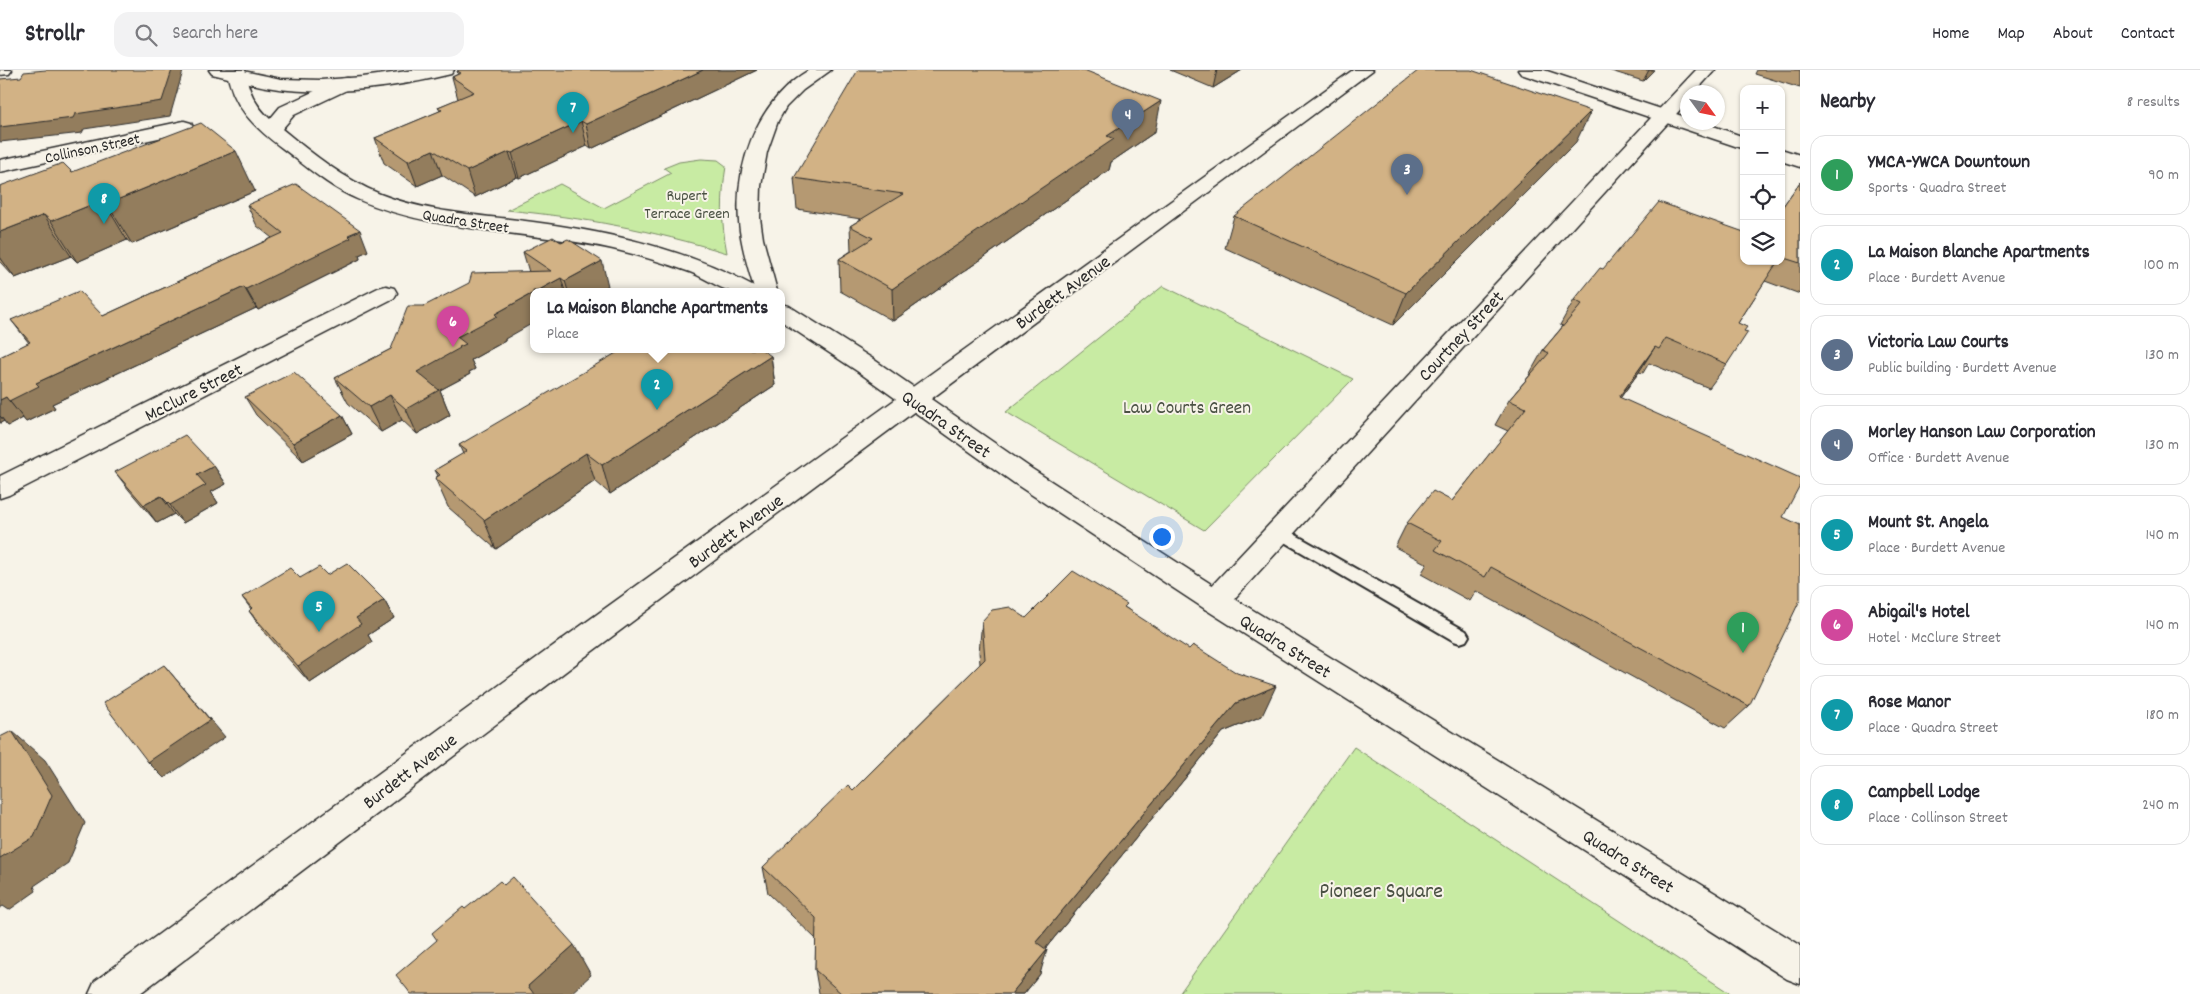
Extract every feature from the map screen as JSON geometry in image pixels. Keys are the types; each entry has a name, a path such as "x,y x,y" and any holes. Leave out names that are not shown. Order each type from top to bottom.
{"street":[{"path":"218,70 236,72 281,84 347,83 445,70"},
{"path":"765,288 751,231 750,191 761,140 776,109 799,84 822,70"},
{"name":"Burdett Avenue","path":"108,994 567,653 1364,70"},
{"path":"1527,70 1740,142"},
{"name":"Courtney Street","path":"1215,601 1706,70"},
{"name":"Quadra Street","path":"236,72 248,106 271,130 332,176 373,199 421,214 454,221 581,236 648,250 707,271 740,288"},
{"path":"271,130 288,111 347,83"},
{"name":"Collinson Street","path":"0,166 184,127"},
{"path":"1785,156 1800,161"},
{"name":"McClure Street","path":"0,488 386,293"},
{"name":"Quadra Street","path":"785,312 821,335 1023,476 1215,601 1800,966"}],"lane":[{"path":"1280,532 1460,636"}],"green space":[{"name":"Rupert Terrace Green","path":"701,159 718,160 726,166 722,210 727,253 618,226 507,210 560,184 604,208 671,173 664,168 679,162"},
{"name":"Law Courts Green","path":"1163,286 1353,379 1204,530 1006,412"},
{"name":"Pioneer Square","path":"1354,747 1731,994 1179,994"}],"building":[{"path":"46,70 172,70 162,101 75,114 73,118 0,127 0,79 21,77 24,72"},
{"path":"703,70 586,124 581,121 512,153 509,152 467,171 433,150 408,161 375,138 442,110 438,107 474,92 452,77 461,73 457,71"},
{"path":"858,70 1084,70 1161,101 1107,136 1114,139 892,289 839,259 873,238 850,226 903,194 794,178"},
{"path":"1419,70 1471,70 1591,111 1406,293 1234,216"},
{"path":"201,123 236,151 107,204 103,200 51,221 44,215 0,232 0,186 63,163 72,172"},
{"path":"1800,182 1800,263 1785,258 1785,203"},
{"path":"296,184 360,230 348,235 351,238 246,289 244,287 36,383 39,386 9,401 6,397 0,400 0,357 30,342 11,320 79,291 103,316 283,233 247,205"},
{"path":"1659,202 1740,231 1740,265 1775,265 1738,323 1747,327 1744,331 1748,332 1727,364 1666,338 1659,349 1655,347 1619,397 1800,478 1800,485 1783,517 1800,525 1800,600 1749,706 1491,567 1485,577 1435,550 1442,541 1407,523 1433,491 1452,501 1526,408 1509,400 1549,353 1543,350 1582,304 1574,300 1600,268 1603,269"},
{"path":"553,237 561,242 568,239 602,261 565,281 561,278 543,288 530,288 530,295 495,314 497,316 457,337 466,344 417,372 439,390 406,409 390,395 369,407 335,378 391,349 408,306 424,306 469,283 472,273 551,271 523,252"},
{"path":"616,353 767,353 771,356 602,465 586,453 484,520 435,478 440,475 435,470 467,451 459,445"},
{"path":"294,372 342,415 293,443 245,397"},
{"path":"185,435 214,466 197,475 206,485 170,505 161,496 144,505 115,472"},
{"path":"347,563 384,600 356,618 361,624 298,666 249,611 252,608 242,597 290,568 300,578 319,567 327,575"},
{"path":"1073,571 1127,604 1124,607 1189,649 1193,645 1237,673 1276,686 1236,703 1036,942 1047,950 1011,994 842,994 815,970 816,918 763,867 848,785 853,790 985,659 982,621 992,610 1010,607 1026,618"},
{"path":"164,665 210,720 148,762 103,703"},
{"path":"12,731 52,795 34,837 0,858 0,737"},
{"path":"513,877 574,945 528,986 534,994 411,994 396,975 437,940 432,933 463,907 465,909 500,881 504,885"}],"place":[{"name":"Rose Manor","path":"573,133"},
{"name":"Morley Hanson Law Corporation","path":"1128,140"},
{"name":"Victoria Law Courts","path":"1407,195"},
{"name":"Campbell Lodge","path":"104,224"},
{"name":"Abigail's Hotel","path":"453,347"},
{"name":"La Maison Blanche Apartments","path":"657,410"},
{"name":"Mount St. Angela","path":"319,632"},
{"name":"YMCA-YWCA Downtown","path":"1743,653"}]}
